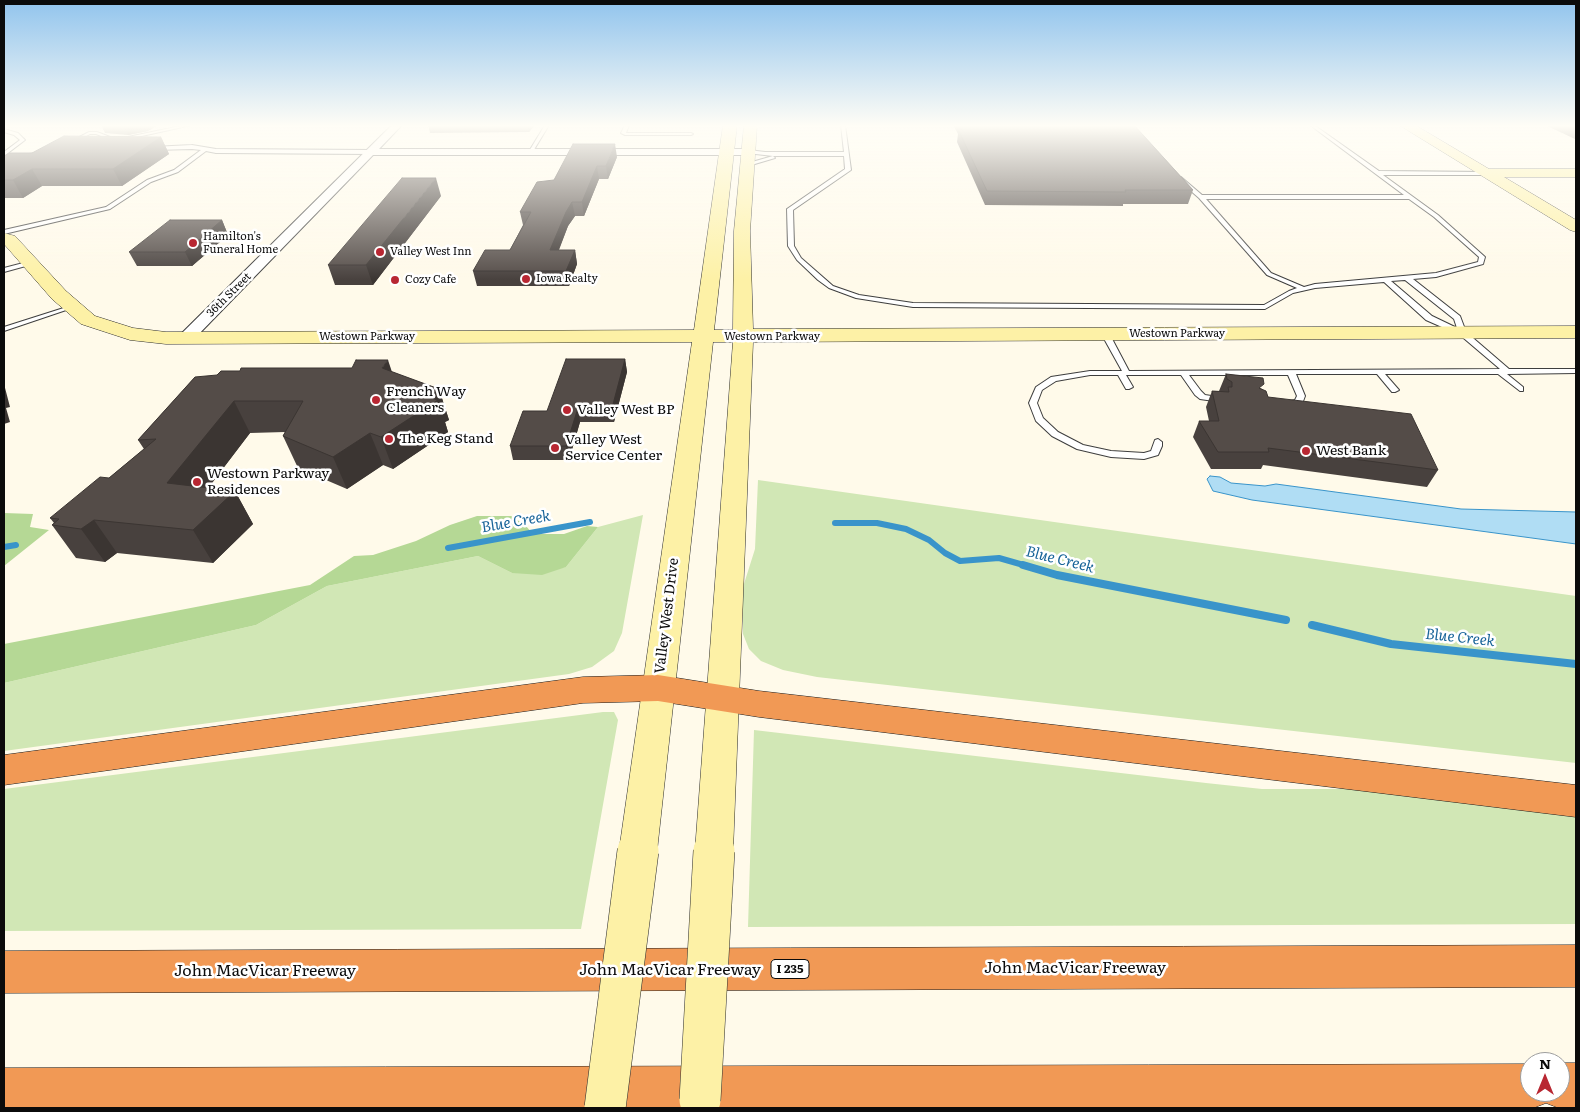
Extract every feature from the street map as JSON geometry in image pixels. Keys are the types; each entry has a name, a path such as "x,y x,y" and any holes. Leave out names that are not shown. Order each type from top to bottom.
{"highway":[{"path":"4,770 583,690 658,688 723,699 1576,801"},
{"name":"John MacVicar Freeway","path":"4,972 1576,966"},
{"path":"4,1092 1520,1087"},
{"path":"744,1108 968,1090"}],"main road":[{"name":"Valley West Drive","path":"604,1108 723,177"},
{"path":"700,1108 743,337 742,231 747,177"},
{"path":"1492,177 1576,227"},
{"path":"1557,216 1539,193 1537,187 1546,180 1562,177"},
{"name":"Westown Parkway","path":"4,238 9,240 72,307 88,320 107,328 130,334 187,337 743,337 1576,332"}],"street":[{"name":"36th Street","path":"187,337 347,177"}],"lane":[{"path":"4,232 108,208 149,181 160,177"},
{"path":"838,177 790,209 790,235 794,252 814,274 831,286 858,297 913,306 1265,306 1291,292 1304,289 1343,282 1407,278 1481,263 1482,256 1383,177"},
{"path":"1178,177 1201,197 1269,274 1304,289"},
{"path":"1201,197 1410,197"},
{"path":"4,270 30,263"},
{"path":"1407,278 1457,318 1463,333"},
{"path":"1385,279 1428,318 1463,333 1504,371 1520,389"},
{"path":"4,329 72,307"},
{"path":"1106,335 1129,387"},
{"path":"1184,372 1198,393 1203,397 1221,400"},
{"path":"1278,405 1299,402 1301,396 1291,372"},
{"path":"1379,372 1395,390"},
{"path":"1158,442 1155,453 1144,456 1095,451 1067,441 1055,434 1039,419 1034,403 1039,389 1046,383 1077,373 1576,372"}],"green space":[{"path":"758,480 1576,596 1576,763 817,677 783,670 761,661 749,649 743,634 743,587 755,549"},
{"path":"4,513 33,514 30,527 49,530 4,566"},
{"path":"643,515 622,633 614,651 592,667 569,674 4,751 4,683 256,625 327,586 478,556 512,573 566,567 598,527"},
{"path":"477,516 511,516 525,525 533,534 564,534 587,526 598,527 566,567 542,575 512,573 478,556 327,586 256,625 4,683 4,644 310,585 354,556 373,555 416,541 450,525"},
{"path":"614,712 618,720 581,929 4,931 4,789"},
{"path":"754,730 1262,789 1350,789 1576,815 1576,924 748,927"}],"water":[{"path":"1210,476 1220,477 1231,483 1265,486 1276,484 1461,509 1576,512 1576,544 1252,500 1213,491 1207,479"}],"building":[{"path":"4,177 18,177 13,180 4,180"},
{"path":"556,177 592,177 582,202 572,202 566,212 550,250 575,250 566,271 473,271 485,250 510,250 531,212 520,212 537,182 554,180"},
{"path":"980,177 1181,177 1193,190 1125,190 1126,192 987,191"},
{"path":"402,178 436,178 366,265 328,265"},
{"path":"170,220 222,220 185,252 129,252"},
{"path":"566,359 625,359 612,408 578,408 566,446 510,446 523,411 547,411"},
{"path":"356,360 388,360 382,368 439,389 427,397 438,400 381,437 370,433 333,457 283,436 303,401 234,401 167,483 235,491 193,530 94,520 81,529 52,525 59,519 50,518 100,477 109,478 156,439 138,440 195,377 217,375 221,371 240,371 241,368 352,368"},
{"name":"West Bank","path":"1226,374 1263,378 1264,384 1259,388 1266,391 1268,397 1411,414 1438,470 1268,448 1269,452 1218,452 1199,421 1219,421 1212,391 1229,392 1228,387 1232,387 1232,382 1227,379"}],"waterway":[{"name":"Blue Creek","path":"448,548 590,522"},
{"name":"Blue Creek","path":"835,523 877,523 906,529 929,540 945,553 960,561 999,558 1027,566"},
{"name":"Blue Creek","path":"4,547 16,545"},
{"name":"Blue Creek","path":"1023,565 1057,575 1286,620"},
{"name":"Blue Creek","path":"1312,625 1391,644 1576,664"}],"place":[{"name":"Hamilton's Funeral Home","path":"193,243"},
{"name":"Valley West Inn","path":"380,252"},
{"name":"Iowa Realty","path":"526,279"},
{"name":"Cozy Cafe","path":"395,280"},
{"name":"French Way Cleaners","path":"376,400"},
{"name":"Valley West BP","path":"567,410"},
{"name":"The Keg Stand","path":"389,439"},
{"name":"Valley West Service Center","path":"555,448"},
{"name":"West Bank","path":"1306,451"},
{"name":"Westown Parkway Residences","path":"197,482"}]}
